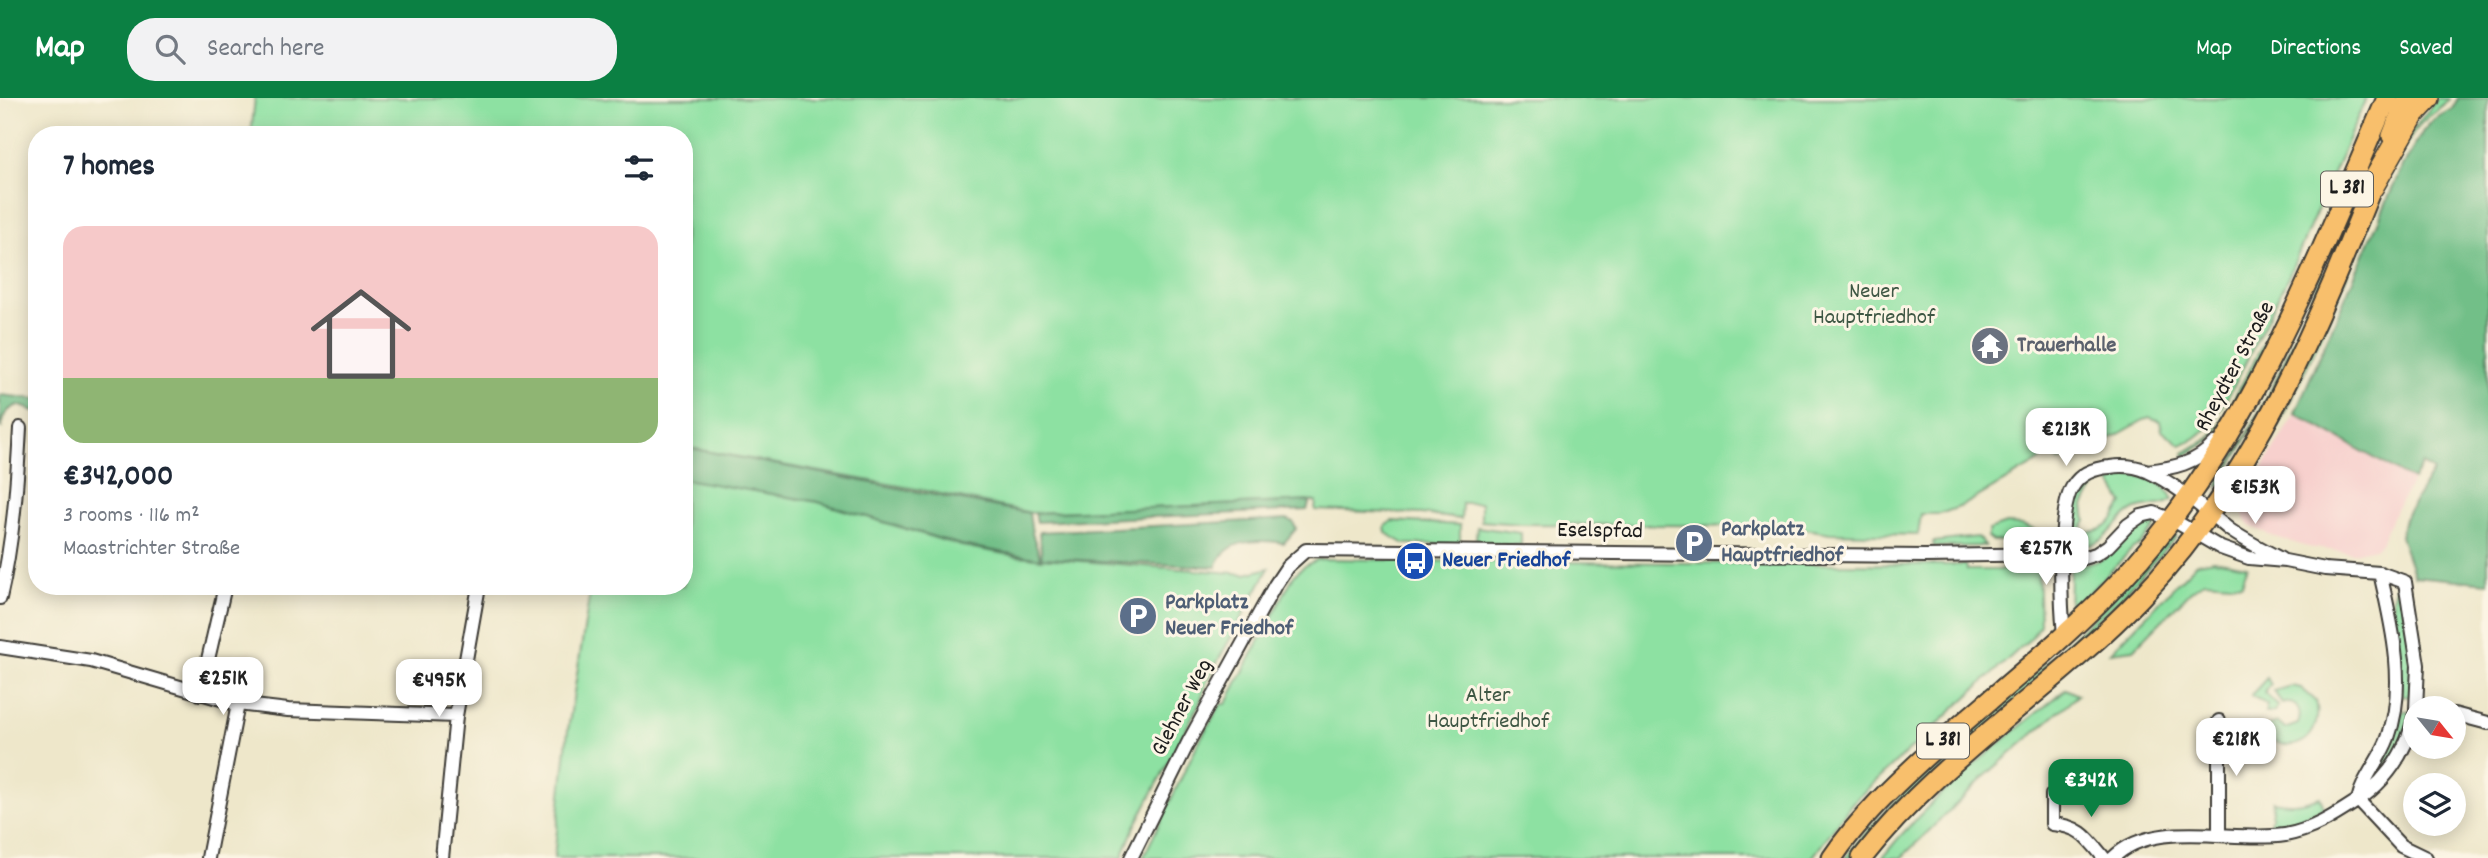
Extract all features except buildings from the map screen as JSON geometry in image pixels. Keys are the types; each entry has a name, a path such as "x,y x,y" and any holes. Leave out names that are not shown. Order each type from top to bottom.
{"highway":[{"path":"2372,186 2402,130 2428,98"}],"main road":[{"name":"Rheydter Straße","path":"1832,858 1866,815 1901,779 2064,635 2121,580 2173,520 2237,420 2265,370 2309,281 2387,98"},
{"name":"L 381","path":"1861,858 1916,795 2063,669 2139,599 2196,534 2251,450 2283,394 2330,289 2407,98"}],"street":[{"name":"Eselspfad","path":"2146,471 2179,466 2204,455 2237,420"},
{"path":"0,598 9,561 16,506 20,428"},
{"name":"Eselspfad","path":"2064,635 2063,554 2067,500 2073,485 2094,470 2132,466 2146,471 2189,497 2238,535 2285,561"},
{"name":"Eselspfad","path":"1306,550 1925,556 2063,554 2084,558 2108,546 2128,525 2149,514 2173,520 2221,548 2249,558 2285,561 2325,569 2381,573 2406,582 2418,665 2419,696"},
{"name":"Glehner Weg","path":"1131,858 1164,790 1262,609 1287,567 1306,550"},
{"path":"2358,800 2365,780 2388,737 2396,704 2396,674 2381,573"},
{"path":"200,694 223,595"},
{"path":"442,858 456,716 477,595"},
{"path":"0,647 91,661 238,704 288,710 456,716"},
{"path":"208,858 238,704"},
{"path":"2396,704 2403,706"},
{"path":"2466,717 2488,723"},
{"path":"2219,721 2219,835"},
{"path":"2113,858 2135,843 2155,837 2271,836 2302,831 2333,818 2376,788 2398,759 2403,747"},
{"path":"2052,795 2052,824 2079,830 2104,858"},
{"path":"2358,800 2401,846 2426,858"}],"shaded area":[{"path":"2295,413 2413,480 2381,543 2375,548 2352,553 2308,547 2252,527 2246,520 2243,502"}],"green space":[{"name":"Neuer Hauptfriedhof","path":"255,98 2366,98 2289,275 2233,388 2209,427 2181,445 2162,430 2160,421 2149,417 2094,448 2091,443 2059,461 2053,453 1962,506 1940,514 1921,514 1918,535 1830,533 1786,526 1521,524 1481,521 1481,503 1462,503 1461,519 1422,514 1315,510 1316,501 1032,513 693,449 693,126 252,126"},
{"path":"2438,98 2450,99 2418,127 2395,164 2307,368 2241,492 2238,490 2285,408 2402,143"},
{"path":"2458,98 2488,98 2488,583 2414,576 2400,536 2404,519 2433,471 2422,464 2413,480 2295,413 2400,171 2423,131 2434,119 2452,109"},
{"path":"2305,265 2263,353 2222,426 2210,440 2185,456 2184,453 2209,438 2220,425"},
{"path":"2322,272 2325,274 2276,385 2220,486 2217,485 2274,384"},
{"path":"0,395 28,398 28,409 18,405 14,407 8,411 2,428"},
{"path":"693,449 1029,513 1032,533 1041,559 961,545 818,502 693,481"},
{"path":"2110,473 2156,481 2169,492 2172,500 2134,510 2100,541 2085,546 2074,535 2071,527 2072,501 2083,484 2094,477","holes":["2110,481 2123,503 2107,526 2096,531 2080,531 2086,521 2084,506 2095,486"]},
{"path":"693,481 818,502 961,546 1016,556 1246,574 1269,568 1208,679 1200,702 1133,830 1122,858 554,858 568,730 590,595 693,595"},
{"path":"1310,501 1307,510 1037,522 1035,513"},
{"path":"1287,519 1293,522 1296,529 1284,543 1254,541 1235,546 1227,550 1216,567 1042,558 1039,532"},
{"path":"1392,521 1460,525 1460,544 1405,544 1386,533 1385,526"},
{"path":"2153,521 2157,524 2140,545 2133,548 2069,613 2072,567 2104,558 2139,528"},
{"path":"2006,524 2022,525 2044,534 2022,540 2008,538 2007,541 1992,541 1987,537 1989,530"},
{"path":"1477,527 1521,533 1521,545 1481,545 1476,538"},
{"path":"2172,534 2176,537 2125,593 1853,858 1845,858 1887,809 2066,644"},
{"path":"1977,537 1985,546 1934,547 1933,542"},
{"name":"Alter Hauptfriedhof","path":"1318,559 1407,560 1407,565 1418,565 1418,561 1966,565 1967,570 2010,570 2010,566 2038,565 2040,625 2031,638 1852,803 1812,858 1143,858 1197,745 1221,704 1226,704 1293,577 1301,568"},
{"path":"2214,560 2247,566 2242,584 2205,581 2192,590 2134,649 2111,652 2197,563"},
{"path":"2396,586 2400,587 2414,664 2411,696 2402,695 2392,598"},
{"path":"2267,678 2271,685 2264,693 2278,706 2273,712 2265,713 2267,705 2251,695"},
{"path":"2291,686 2301,688 2316,701 2317,715 2310,736 2293,745 2271,740 2261,730 2277,722 2285,729 2298,724 2300,715 2295,705 2282,704 2274,691"},
{"path":"2066,689 2078,695 1985,776 1901,858 1882,858 1946,789"},
{"path":"2403,711 2403,737 2398,751 2367,788 2398,715"},
{"path":"2320,797 2324,808 2295,821 2270,826 2273,801 2297,803"}],"place":[{"name":"Trauerhalle","path":"1990,346"},
{"name":"Parkplatz Hauptfriedhof","path":"1694,543"},
{"name":"Neuer Friedhof","path":"1415,561"},
{"name":"Parkplatz Neuer Friedhof","path":"1138,616"}]}
